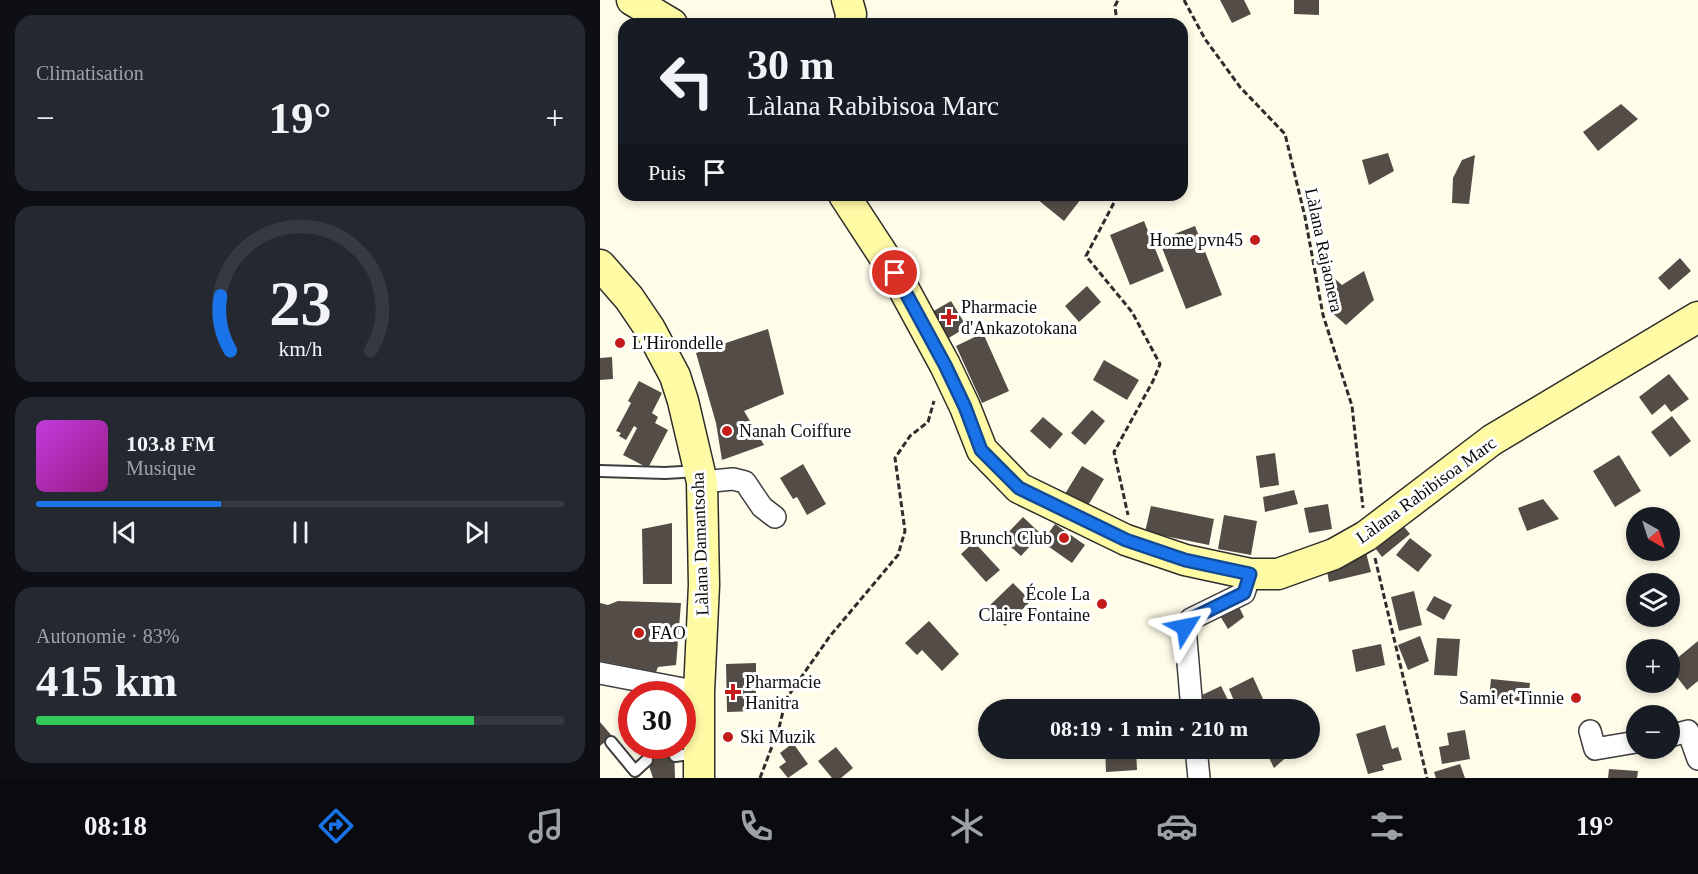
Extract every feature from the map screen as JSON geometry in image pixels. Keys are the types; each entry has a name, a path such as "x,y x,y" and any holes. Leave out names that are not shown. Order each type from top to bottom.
{"street":[{"path":"632,0 662,18"},
{"path":"847,0 851,18"},
{"name":"Làlana Rabibisoa Marc","path":"848,201 895,273 945,365 965,407 981,450 1019,488 1126,540 1185,560 1250,574 1278,574 1334,554 1366,536 1492,440 1698,317"},
{"name":"Làlana Damantsoha","path":"600,265 629,298 650,328 675,376 701,477 704,585 699,692 691,762"},
{"path":"701,477 745,482 762,507 775,517"},
{"path":"1191,699 1185,627 1191,619 1244,593 1250,574"},
{"path":"600,673 699,692"},
{"path":"1590,731 1595,749 1626,744"},
{"path":"1680,734 1688,732 1698,759"},
{"path":"1197,759 1199,778"}],"lane":[{"path":"600,471 665,473 701,477"},
{"path":"611,742 635,771 647,760"}],"path":[{"path":"1116,18 1115,6 1118,0"},
{"name":"Làlana Rajaonera","path":"1184,0 1205,39 1240,87 1285,134 1305,217 1323,315 1352,406 1366,536"},
{"path":"1115,201 1086,256 1132,312 1160,364 1114,452 1129,520 1126,540"},
{"path":"760,778 779,728 786,699 830,636 898,555 905,531 895,458 910,435 928,423 934,400"},
{"path":"1378,567 1427,778"}],"building":[{"path":"1220,0 1244,0 1251,14 1232,23"},
{"path":"1294,0 1319,0 1319,15 1294,14"},
{"path":"1621,104 1638,119 1598,151 1583,132"},
{"path":"1388,153 1394,171 1369,185 1362,160"},
{"path":"1475,155 1469,204 1452,203 1453,178 1462,160"},
{"path":"1039,201 1079,201 1064,221"},
{"path":"1144,221 1164,271 1130,285 1110,235"},
{"path":"1195,226 1222,295 1186,309 1159,240"},
{"path":"1680,258 1691,271 1669,290 1658,278"},
{"path":"1364,271 1374,300 1346,325 1330,311 1325,281 1335,279 1342,285"},
{"path":"1087,286 1101,302 1079,322 1065,306"},
{"path":"951,301 967,327 947,339 932,312"},
{"path":"768,329 784,394 744,411 764,445 722,460 716,423 696,353"},
{"path":"983,333 1009,391 982,403 956,346"},
{"path":"612,357 613,379 600,380 600,358"},
{"path":"1104,360 1139,380 1127,400 1093,380"},
{"path":"1669,374 1689,399 1671,412 1665,404 1652,415 1639,397"},
{"path":"639,381 662,393 652,413 658,417 655,423 668,430 648,468 623,455 637,428 634,426 626,440 619,436 621,433 616,431 631,403 628,401"},
{"path":"1092,410 1105,421 1085,445 1071,433"},
{"path":"1672,416 1691,441 1670,457 1651,432"},
{"path":"1043,417 1063,434 1050,449 1030,431"},
{"path":"1275,453 1279,485 1260,488 1256,456"},
{"path":"1619,455 1641,491 1615,507 1593,471"},
{"path":"803,464 826,504 807,515 797,497 793,499 780,478"},
{"path":"1082,466 1104,479 1087,507 1065,494"},
{"path":"1294,490 1298,504 1265,512 1263,497"},
{"path":"1543,499 1559,519 1527,531 1518,508"},
{"path":"1328,504 1332,529 1309,533 1304,508"},
{"path":"1151,506 1214,519 1209,545 1145,532"},
{"path":"1224,515 1257,521 1251,555 1218,549"},
{"path":"1023,517 1041,534 1021,556 1002,539"},
{"path":"1396,517 1410,534 1382,557 1369,540"},
{"path":"672,523 672,584 643,584 642,529"},
{"path":"1055,524 1085,545 1072,563 1042,542"},
{"path":"1410,538 1432,555 1418,572 1396,555"},
{"path":"1363,541 1371,572 1329,582 1326,566"},
{"path":"974,542 1000,570 986,582 961,554"},
{"path":"1013,583 1031,601 1005,626 987,608"},
{"path":"1414,591 1422,625 1399,631 1391,597"},
{"path":"1434,596 1452,605 1444,620 1426,610"},
{"name":"FAO","path":"618,601 681,603 676,665 658,667 656,672 600,661 600,603 608,605"},
{"path":"1236,601 1244,617 1228,629 1217,611"},
{"path":"929,621 959,654 942,671 922,650 917,655 905,643"},
{"path":"1420,636 1429,661 1408,670 1398,645"},
{"path":"1437,638 1460,639 1457,676 1434,675"},
{"path":"1698,641 1698,681 1687,690 1680,681 1680,656"},
{"path":"1381,644 1385,665 1356,672 1352,650"},
{"path":"756,663 756,711 727,712 726,664"},
{"path":"1253,677 1263,699 1233,699 1229,689"},
{"path":"1491,679 1530,683 1528,702 1489,698"},
{"path":"1221,686 1228,699 1204,699 1202,695"},
{"path":"600,722 612,736 600,746"},
{"path":"1385,725 1392,749 1398,747 1402,760 1382,765 1384,770 1368,774 1356,734"},
{"path":"1465,730 1470,759 1442,764 1439,747 1449,745 1447,733"},
{"path":"793,743 808,764 788,778 779,767 786,762 780,753"},
{"path":"836,747 853,768 841,778 832,778 818,761"},
{"path":"674,759 675,778 653,778 647,760"},
{"path":"1105,759 1136,759 1137,770 1106,772"},
{"path":"1270,759 1284,759 1274,768"},
{"path":"1460,764 1465,778 1436,778 1434,772"},
{"path":"1609,769 1638,771 1637,778 1608,778"}],"place":[{"name":"Home pvn45","path":"1255,240"},
{"name":"Pharmacie d'Ankazotokana","path":"949,317"},
{"name":"L'Hirondelle","path":"620,343"},
{"name":"Nanah Coiffure","path":"727,431"},
{"name":"Brunch Club","path":"1064,538"},
{"name":"École La Claire Fontaine","path":"1102,604"},
{"name":"FAO","path":"639,633"},
{"name":"Pharmacie Hanitra","path":"733,692"},
{"name":"Sami et Tinnie","path":"1576,698"},
{"name":"Ski Muzik","path":"728,737"}],"route":[{"path":"895,273 945,365 965,407 981,450 1019,488 1126,540 1185,560 1250,574 1244,593 1191,619 1185,627"}]}
